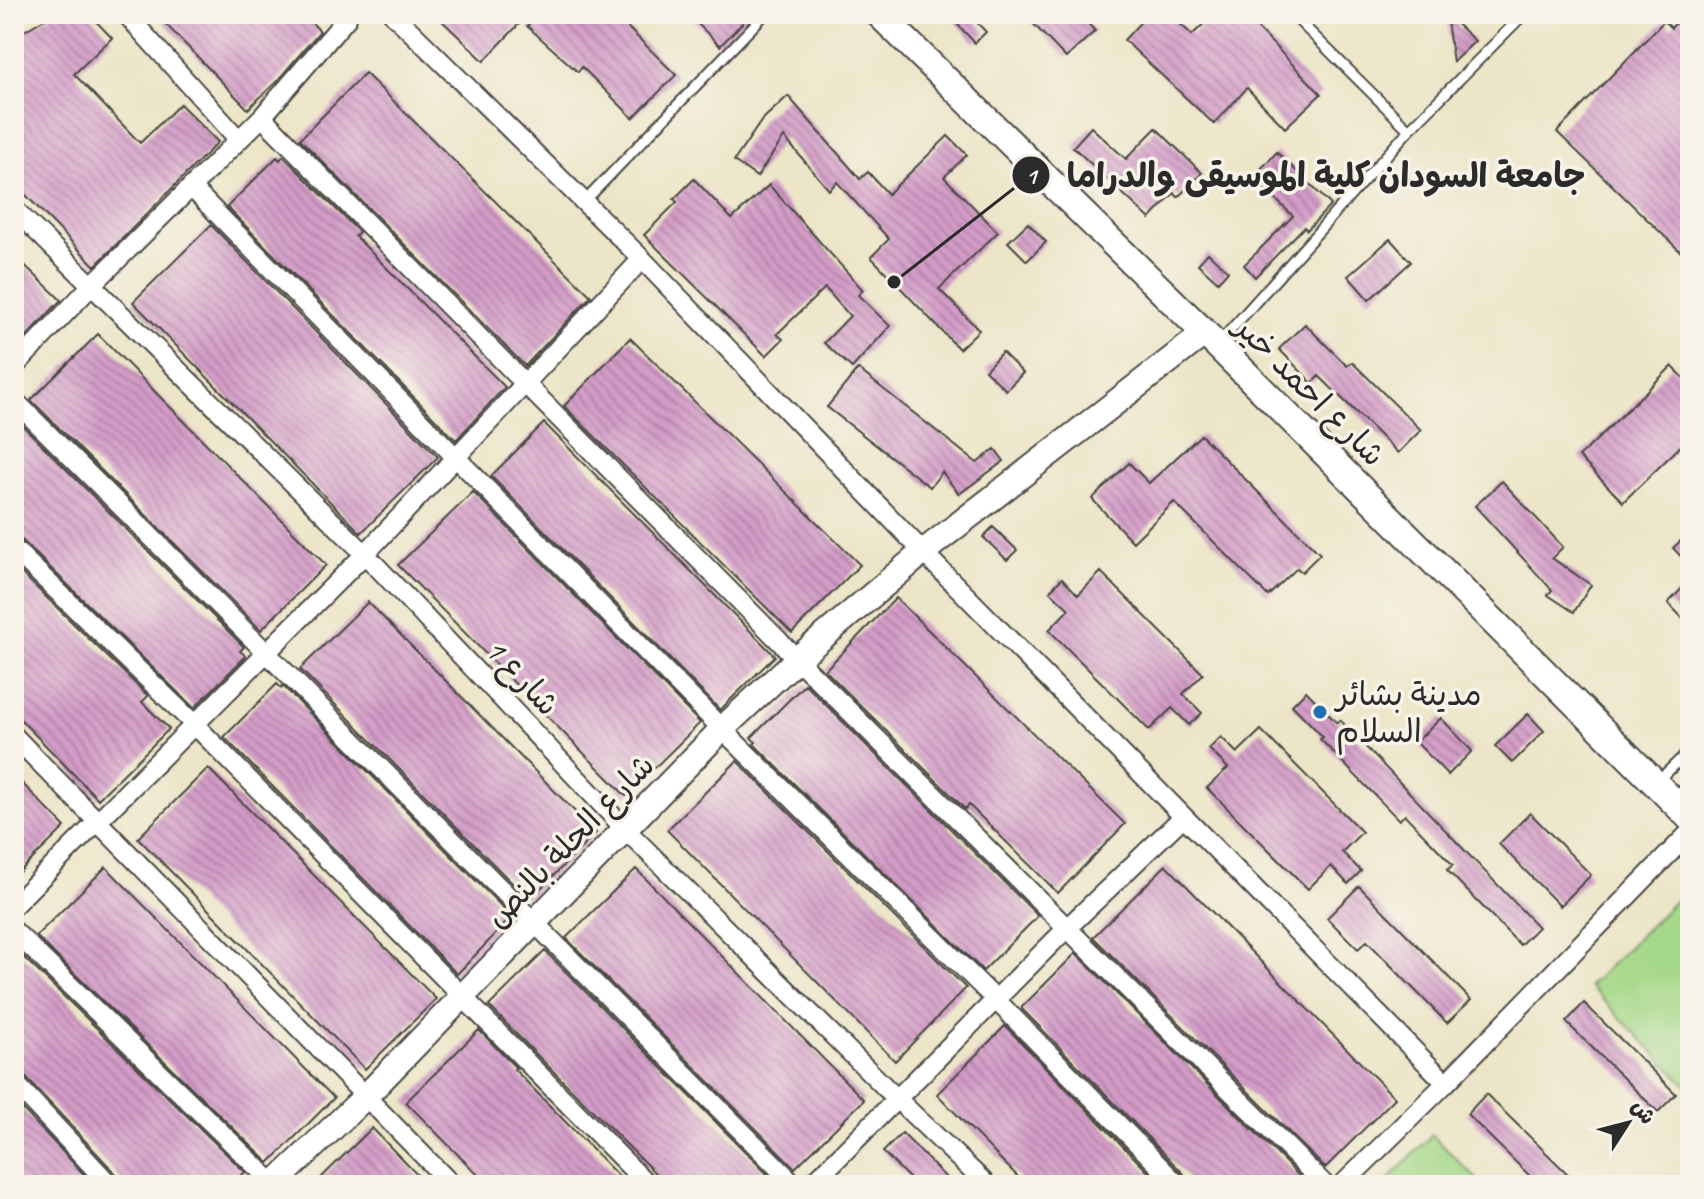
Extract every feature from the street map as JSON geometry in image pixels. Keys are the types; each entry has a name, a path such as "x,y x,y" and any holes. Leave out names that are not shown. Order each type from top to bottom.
{"main road":[{"name":"شارع احمد خير","path":"879,14 1211,339 1690,818"}],"street":[{"path":"126,14 239,140"},
{"path":"393,14 642,259 923,552 1446,1083"},
{"path":"14,367 262,117 348,15"},
{"path":"262,117 797,659 1325,1185"},
{"path":"191,187 722,729 1178,1185"},
{"name":"شارع 1","path":"14,209 365,554 626,830 987,1185"},
{"path":"14,905 365,554 642,259"},
{"name":"شارع الحلة بالنص","path":"274,1185 534,925 722,729 797,659 923,552 1211,339"},
{"path":"14,400 795,1185"},
{"path":"14,549 193,723 648,1185"},
{"path":"14,736 452,1185"},
{"path":"811,1185 995,999 1183,817"},
{"path":"1342,1185 1446,1083 1690,832"},
{"path":"14,931 274,1185"},
{"path":"14,1082 110,1185"}],"lane":[{"path":"584,202 765,14"},
{"path":"1292,14 1409,130"},
{"path":"1211,339 1524,14"},
{"path":"1655,784 1690,750"}],"green space":[{"path":"1687,889 1690,891 1690,1082 1686,1085 1589,986"},
{"path":"1432,1135 1483,1185 1383,1185"}],"building":[{"path":"53,14 89,14 112,38 74,74 140,143 180,104 218,142 95,266 14,183 14,37"},
{"path":"156,14 303,14 320,31 248,109"},
{"path":"435,14 509,14 519,24 484,61"},
{"path":"538,14 614,14 676,75 633,118 582,67 578,72 527,26"},
{"path":"688,14 751,14 720,46"},
{"path":"948,14 969,14 986,32 975,43"},
{"path":"1024,14 1079,14 1095,31 1066,58"},
{"path":"1148,14 1170,14 1192,35 1214,14 1244,14 1321,94 1285,128 1247,88 1214,124 1124,40"},
{"path":"1446,14 1475,41 1453,62"},
{"path":"1684,14 1690,14 1690,261 1557,132 1664,21 1671,28"},
{"path":"365,73 591,296 525,366 300,139"},
{"path":"788,96 860,179 868,172 888,194 948,136 967,155 944,177 998,232 939,289 979,330 959,349 871,257 889,239 837,182 829,190 784,137 757,177 734,161 762,120"},
{"path":"1091,127 1126,159 1156,128 1202,173 1178,197 1174,193 1150,219 1073,147"},
{"path":"1277,152 1331,205 1307,230 1304,227 1255,277 1244,265 1293,216 1253,177"},
{"path":"283,156 359,232 355,236 505,387 456,440 227,207 277,157 280,160"},
{"path":"694,179 732,219 769,185 863,290 858,295 890,326 852,368 824,343 850,316 825,288 777,334 783,339 766,356 644,235 677,202 674,199"},
{"path":"1028,223 1046,242 1027,261 1008,242"},
{"path":"211,225 438,457 361,533 133,302"},
{"path":"1390,239 1411,262 1369,300 1348,276"},
{"path":"1208,253 1228,271 1218,282 1198,264"},
{"path":"14,255 61,300 14,350"},
{"path":"1305,324 1347,366 1352,362 1421,430 1398,453 1319,376 1312,383 1279,349"},
{"path":"98,334 326,565 261,630 31,400"},
{"path":"630,338 860,565 792,633 564,406"},
{"path":"1002,352 1023,373 1006,390 985,370"},
{"path":"1672,366 1690,384 1690,437 1623,502 1579,457"},
{"path":"858,369 977,463 995,449 1004,461 959,494 942,472 930,487 827,407"},
{"path":"19,422 244,647 240,651 246,656 194,708 22,540 14,537 14,426"},
{"path":"544,423 775,656 720,710 491,476"},
{"path":"1201,435 1320,554 1302,572 1297,568 1268,596 1174,502 1133,542 1092,499 1129,463 1149,483"},
{"path":"1502,481 1563,547 1552,558 1591,585 1574,612 1548,595 1552,590 1475,506"},
{"path":"473,492 700,723 626,796 398,565"},
{"path":"993,527 1017,550 1007,560 983,537"},
{"path":"1690,532 1690,566 1673,548"},
{"path":"14,566 148,696 142,702 169,729 98,799 14,713"},
{"path":"1101,572 1203,674 1183,694 1202,713 1189,725 1172,708 1149,730 1049,630 1069,609 1050,591 1062,578 1078,595"},
{"path":"1690,580 1690,626 1668,603"},
{"path":"896,598 1125,824 1058,893 969,805 965,809 825,670"},
{"path":"368,602 596,833 529,900 300,669"},
{"path":"277,684 281,688 283,686 512,917 457,974 224,737"},
{"path":"805,684 1038,916 983,971 754,744 756,742 751,738"},
{"path":"1306,691 1337,723 1340,720 1538,927 1520,945 1447,870 1453,865 1405,815 1399,820 1320,739 1323,737 1292,705"},
{"path":"1528,714 1544,731 1512,763 1495,746"},
{"path":"1441,718 1472,751 1448,775 1416,742"},
{"path":"1261,730 1362,832 1342,852 1361,871 1348,884 1331,866 1308,889 1207,788 1228,768 1209,749 1221,737 1237,753"},
{"path":"737,761 966,988 895,1061 667,830"},
{"path":"208,768 436,999 365,1069 138,838"},
{"path":"14,775 65,827 14,877"},
{"path":"1530,813 1591,875 1560,906 1499,844"},
{"path":"1166,865 1395,1098 1325,1168 1093,937"},
{"path":"106,867 334,1098 269,1163 36,936"},
{"path":"636,869 864,1100 795,1168 566,938"},
{"path":"1359,886 1471,1000 1447,1023 1367,941 1358,949 1327,918"},
{"path":"14,948 245,1172 232,1185 122,1185 119,1177 23,1074 14,1070"},
{"path":"545,951 778,1185 667,1185 538,1056 489,1006"},
{"path":"1076,953 1308,1185 1190,1185 1187,1177 1022,1009"},
{"path":"1584,1003 1676,1094 1658,1112 1566,1022"},
{"path":"1005,1026 1161,1185 1026,1185 962,1120 937,1094"},
{"path":"479,1030 627,1185 488,1185 406,1102"},
{"path":"1486,1094 1579,1185 1539,1185 1467,1114"},
{"path":"14,1100 94,1185 14,1185"},
{"path":"372,1128 427,1185 314,1185 336,1163"},
{"path":"902,1133 953,1185 916,1185 883,1152"}],"place":[{"name":"جامعة السودان كلية الموسيقى والدراما","path":"894,282"},
{"name":"مدينة بشائر السلام","path":"1320,712"}]}
